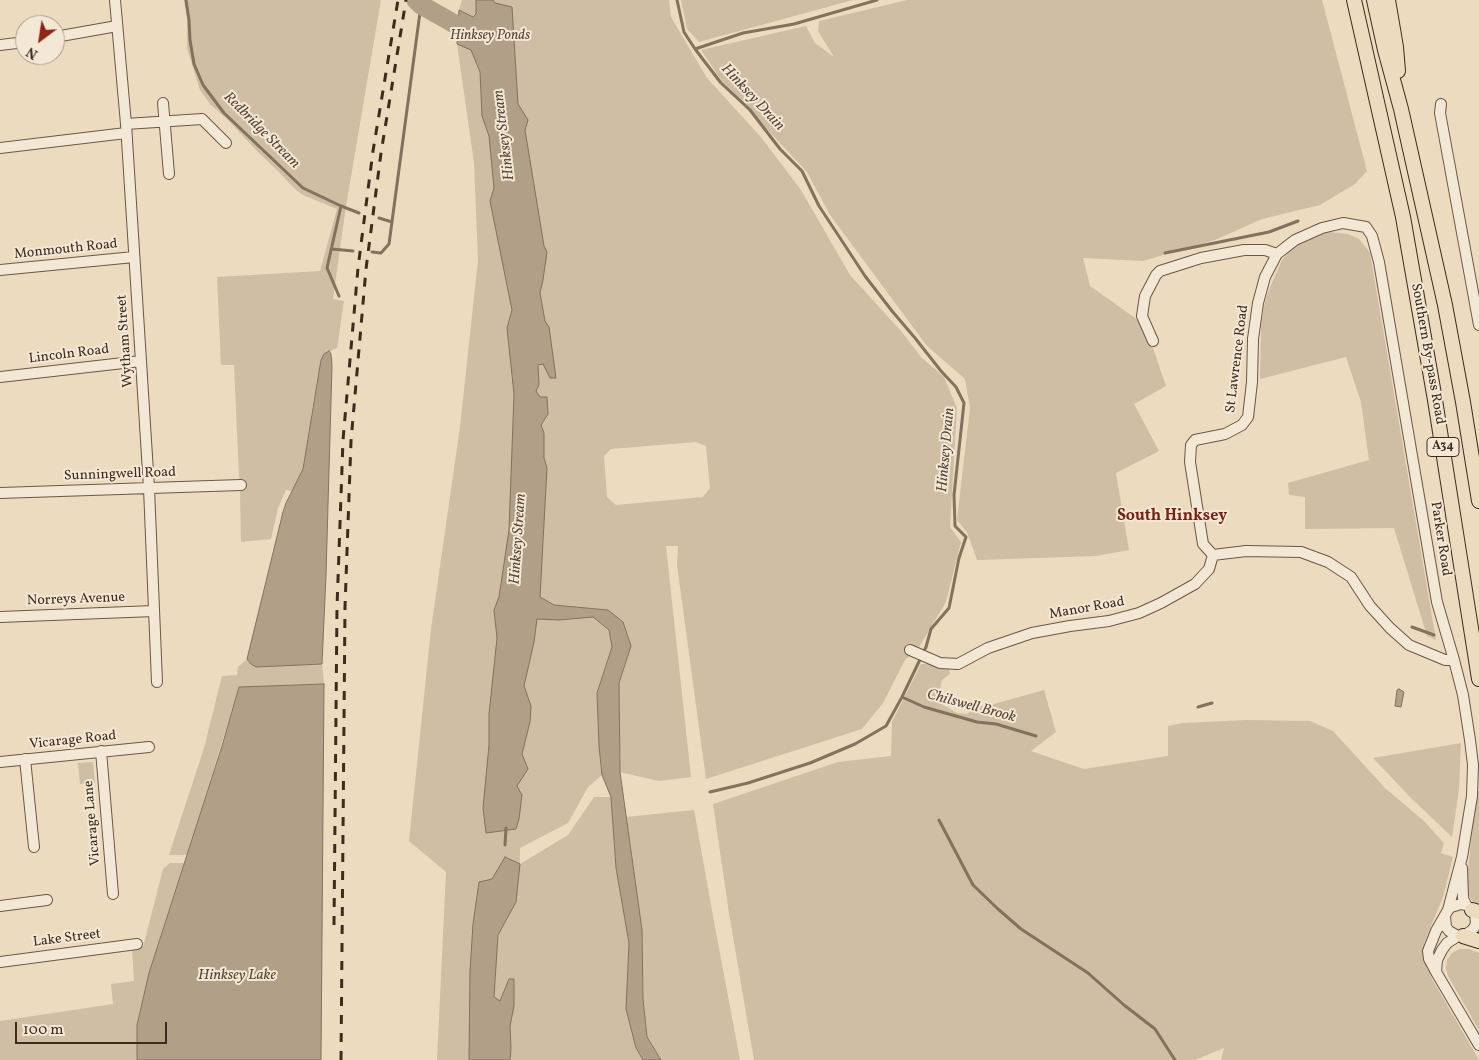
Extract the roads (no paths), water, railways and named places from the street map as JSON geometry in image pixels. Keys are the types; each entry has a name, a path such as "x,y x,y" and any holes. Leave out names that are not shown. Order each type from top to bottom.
{"highway":[{"path":"1348,0 1369,62"},
{"name":"A34","path":"1354,0 1369,62"},
{"name":"A34","path":"1374,0 1385,50 1402,109"},
{"path":"1388,0 1396,47 1402,109"},
{"name":"Southern By-pass Road","path":"1369,62 1403,216 1421,314 1479,679"},
{"name":"Southern By-pass Road","path":"1402,109 1445,305 1479,501"},
{"path":"1460,936 1479,942"}],"street":[{"name":"Wytham Street","path":"115,0 126,129 149,488 157,682"},
{"path":"65,35 117,26"},
{"path":"0,45 15,43"},
{"path":"162,103 169,174"},
{"path":"1441,104 1440,113 1479,326"},
{"path":"0,148 164,122 202,119 226,143"},
{"name":"St Lawrence Road","path":"1213,556 1203,544 1190,462 1191,445 1195,440 1225,434 1242,425 1248,417 1252,382 1253,339 1258,304 1265,277 1277,254 1295,240 1322,228 1343,223 1366,227"},
{"name":"Parker Road","path":"1366,227 1372,236 1378,262 1436,594 1463,695 1473,765 1472,796 1462,857 1446,913 1433,936 1428,951 1429,960 1479,1045"},
{"path":"1153,341 1142,316 1146,296 1156,275 1160,271 1201,258 1244,250 1265,250 1277,254"},
{"name":"Monmouth Road","path":"0,270 134,257"},
{"name":"Lincoln Road","path":"0,377 140,361"},
{"name":"Sunningwell Road","path":"0,493 241,485"},
{"path":"1213,556 1246,551 1302,552 1328,562 1351,577 1370,606 1409,645 1445,660 1454,660"},
{"name":"Manor Road","path":"917,654 940,663 958,664 988,648 1032,633 1109,621 1139,613 1195,584 1208,569 1213,556"},
{"name":"Norreys Avenue","path":"0,617 154,611"},
{"name":"Vicarage Road","path":"0,762 148,747"},
{"name":"Vicarage Lane","path":"101,751 113,894"},
{"path":"25,759 34,847"},
{"name":"Parker Road","path":"1462,857 1463,898 1472,909"},
{"path":"0,906 47,900"},
{"path":"1436,972 1437,960 1447,943 1471,931 1474,928 1476,919 1472,909 1456,905 1446,913 1446,927 1449,931 1460,936"},
{"name":"Lake Street","path":"0,962 137,944"}],"water":[{"name":"Hinksey Ponds","path":"476,0 493,0 495,3 512,7 518,104 528,120 525,130 544,246 547,252 540,293 545,321 549,327 556,378 550,378 543,364 538,365 539,385 536,391 540,397 547,397 548,414 541,425 544,433 544,458 547,468 540,597 554,605 608,610 623,622 631,646 619,683 620,772 642,930 643,999 647,1037 661,1060 643,1060 636,1048 626,1009 629,943 616,868 611,797 602,775 599,746 597,693 612,647 609,630 593,617 559,620 537,619 524,686 531,706 530,722 522,754 528,769 517,786 522,795 519,819 516,829 486,833 483,808 489,745 489,714 497,638 494,610 499,597 509,530 514,394 507,328 512,310 490,201 494,188 489,136 482,116 480,72 471,50 457,44 459,10 473,17 476,14"},
{"path":"329,351 332,366 322,664 256,667 247,659 283,512 303,469 321,360 324,354"},
{"name":"Hinksey Lake","path":"324,684 321,1060 137,1060 137,1025 149,973 239,687"},
{"path":"1399,689 1404,692 1401,707 1395,706 1397,690"},
{"path":"505,857 520,864 516,902 498,935 494,997 500,1001 509,979 514,979 514,1006 510,1026 510,1060 469,1060 470,971 473,924 479,882 492,879"}],"waterway":[{"name":"Redbridge Stream","path":"186,0 194,64 203,85 224,113 303,188 359,213"},
{"name":"Hinksey Stream","path":"416,0 421,5 469,32 479,40"},
{"name":"Hinksey Drain","path":"677,0 684,32 695,49 721,83 750,110 780,149 802,171 819,206 865,276 956,387 964,403 954,495 955,526 966,537 959,558 949,608 931,629 926,647 886,726 855,744 810,763 748,783 710,792"},
{"path":"695,49 743,33 794,24 877,0"},
{"path":"372,252 381,253 389,244 421,5"},
{"path":"339,296 327,268 341,206"},
{"name":"Redbridge Stream","path":"379,218 392,222"},
{"path":"1165,253 1269,232 1298,221"},
{"path":"332,249 353,251"},
{"name":"Chilswell Brook","path":"1412,627 1434,635"},
{"name":"Chilswell Brook","path":"902,697 924,707 977,722 996,724 1036,736"},
{"name":"Chilswell Brook","path":"1198,707 1212,703"},
{"path":"939,820 973,885 1021,929 1088,973 1155,1029 1175,1060"},
{"path":"505,845 506,828"}],"railway":[{"path":"334,925 337,607 343,440 358,268 373,151 398,0"},
{"path":"341,1060 345,607 351,441 366,269 381,153 406,0"}],"district":[{"name":"South Hinksey","path":"1172,517"}]}
